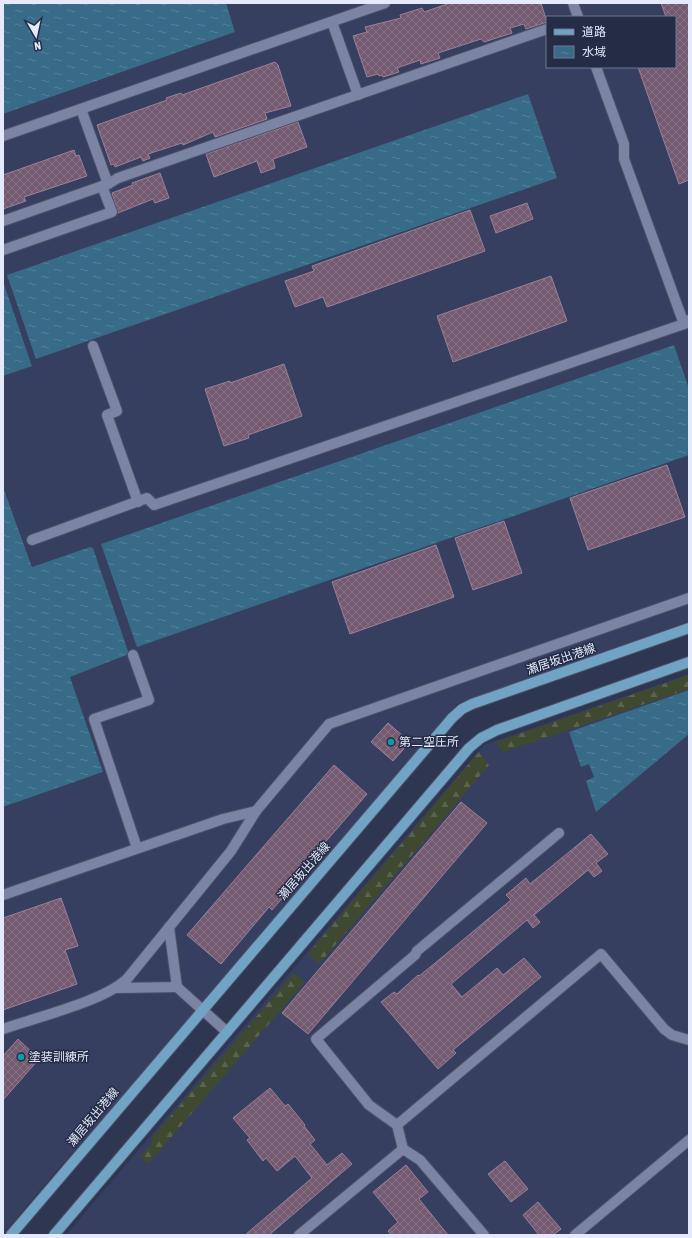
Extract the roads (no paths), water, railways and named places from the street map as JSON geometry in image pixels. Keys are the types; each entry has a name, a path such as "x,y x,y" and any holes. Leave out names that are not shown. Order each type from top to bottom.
{"main road":[{"name":"瀬居坂出港線","path":"11,1235 452,718 462,709 472,704 689,628"},
{"path":"54,1235 469,748 481,738 497,730 689,662"}],"lane":[{"path":"3,136 385,3"},
{"path":"573,3 578,16"},
{"path":"332,22 358,95"},
{"path":"3,221 105,185 118,178 546,29"},
{"path":"32,540 147,498 154,505 686,322 624,159 624,144 596,68"},
{"path":"3,250 112,212 81,109"},
{"path":"94,346 117,411 107,415 138,502"},
{"path":"3,1029 98,997 117,988 127,979 231,851 256,811 329,724 689,598"},
{"path":"133,656 149,700 94,719 137,848"},
{"path":"3,895 223,819 256,811"},
{"path":"484,1235 420,1160 403,1149 397,1125 369,1105 316,1038 415,955 417,951 559,833"},
{"path":"169,927 177,987 227,1032"},
{"path":"397,1125 600,954 664,1029 672,1036 689,1040"},
{"path":"117,988 177,987"},
{"path":"575,1235 689,1140"},
{"path":"299,1235 403,1149"}],"water":[{"path":"3,3 226,3 235,32 3,114"},
{"path":"528,94 557,178 36,359 7,275"},
{"path":"3,281 32,366 3,376"},
{"path":"674,345 689,389 689,455 137,647 101,544"},
{"path":"3,487 32,567 90,547 93,548 129,654 70,677 103,772 3,807"},
{"path":"689,690 689,734 596,812 586,781 594,777 589,764 581,767 569,732"}],"place":[{"name":"第二空圧所","path":"391,742"},
{"name":"塗装訓練所","path":"21,1057"}]}
